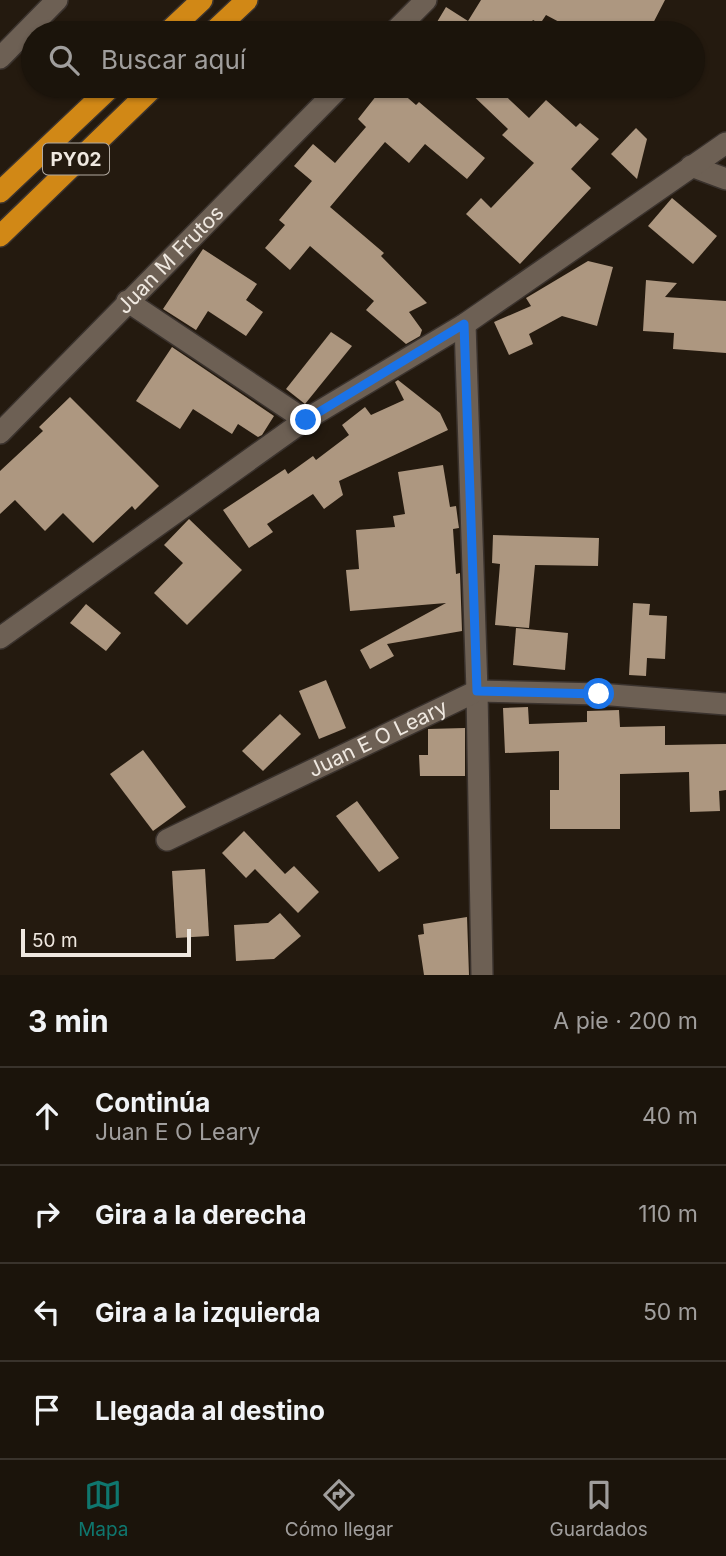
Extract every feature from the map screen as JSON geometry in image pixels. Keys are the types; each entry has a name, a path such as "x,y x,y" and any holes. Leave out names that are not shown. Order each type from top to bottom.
{"highway":[{"path":"179,21 201,0"},
{"path":"225,21 247,0"},
{"name":"PY02","path":"0,192 98,98"},
{"name":"PY02","path":"0,236 143,98"}],"street":[{"path":"36,21 57,0"},
{"path":"405,21 426,0"},
{"path":"0,58 21,37"},
{"name":"Juan M Frutos","path":"0,433 329,98"},
{"path":"0,638 306,420 464,324 726,143"},
{"path":"691,166 726,179"},
{"path":"127,301 306,420"},
{"path":"464,324 477,691 482,975"},
{"name":"Juan E O Leary","path":"167,840 477,691 522,690 726,704"}],"building":[{"path":"481,0 665,0 654,21 557,21 546,15 542,21 468,21"},
{"path":"446,7 468,21 438,21"},
{"path":"375,98 408,98 416,105 419,102 485,158 467,179 425,144 409,163 385,142 330,207 384,253 381,256 427,303 409,312 422,330 420,336 406,344 366,310 374,301 310,246 290,270 265,248 285,225 279,220 312,181 294,166 313,144 335,163 366,127 358,119"},
{"path":"476,98 508,98 529,118 546,100 576,127 580,123 599,139 571,169 591,188 520,264 466,214 481,198 491,208 534,163 502,135 508,129"},
{"path":"636,128 647,139 637,179 611,154"},
{"path":"672,198 717,236 693,264 648,226"},
{"path":"203,249 257,284 246,300 263,312 246,336 208,311 196,330 163,309"},
{"path":"588,261 613,267 597,326 562,316 529,334 533,344 509,355 494,322 531,306 526,298"},
{"path":"646,280 677,283 665,297 726,301 726,353 673,349 674,333 643,331"},
{"path":"331,332 352,346 305,404 286,389"},
{"path":"172,347 274,416 262,435 258,437 238,424 232,434 193,409 180,429 136,401"},
{"path":"398,380 440,413 448,430 339,481 343,495 324,509 313,494 267,524 273,532 249,548 223,510 285,469 288,474 313,456 316,460 349,435 342,425 365,407 371,415 404,400 395,382"},
{"path":"70,397 159,486 135,510 132,506 93,543 63,513 45,531 15,500 0,514 0,471 43,431 39,427"},
{"path":"443,465 450,507 456,506 459,528 453,529 456,574 460,573 462,631 387,644 394,656 370,669 360,650 446,603 350,611 346,570 359,569 356,530 395,527 393,516 405,514 398,472"},
{"path":"189,519 242,570 187,625 154,593 183,563 164,545"},
{"path":"493,535 599,538 598,566 535,565 529,628 495,625 500,564 492,563"},
{"path":"633,603 650,604 649,615 667,616 665,659 647,658 646,676 629,675"},
{"path":"86,604 121,633 106,651 70,623"},
{"path":"516,628 568,633 565,670 513,665"},
{"path":"326,680 346,728 319,739 299,691"},
{"path":"528,707 529,724 587,722 587,711 619,710 620,727 665,726 665,745 726,744 726,790 719,791 720,811 690,812 689,772 620,774 620,829 550,829 550,790 559,790 559,751 505,753 503,708"},
{"path":"280,714 301,734 263,771 242,751"},
{"path":"465,728 465,776 420,776 419,755 428,755 428,729"},
{"path":"143,750 186,807 153,831 110,774"},
{"path":"357,801 399,858 379,872 336,816"},
{"path":"244,831 285,874 294,866 319,892 298,913 255,869 246,878 222,853"},
{"path":"205,869 209,936 176,938 172,871"},
{"path":"280,913 301,936 274,959 236,961 234,925 268,923"},
{"path":"467,917 469,975 424,975 418,935 424,934 423,924"}],"route":[{"path":"306,420 464,324 477,691 522,690 599,694"}]}
